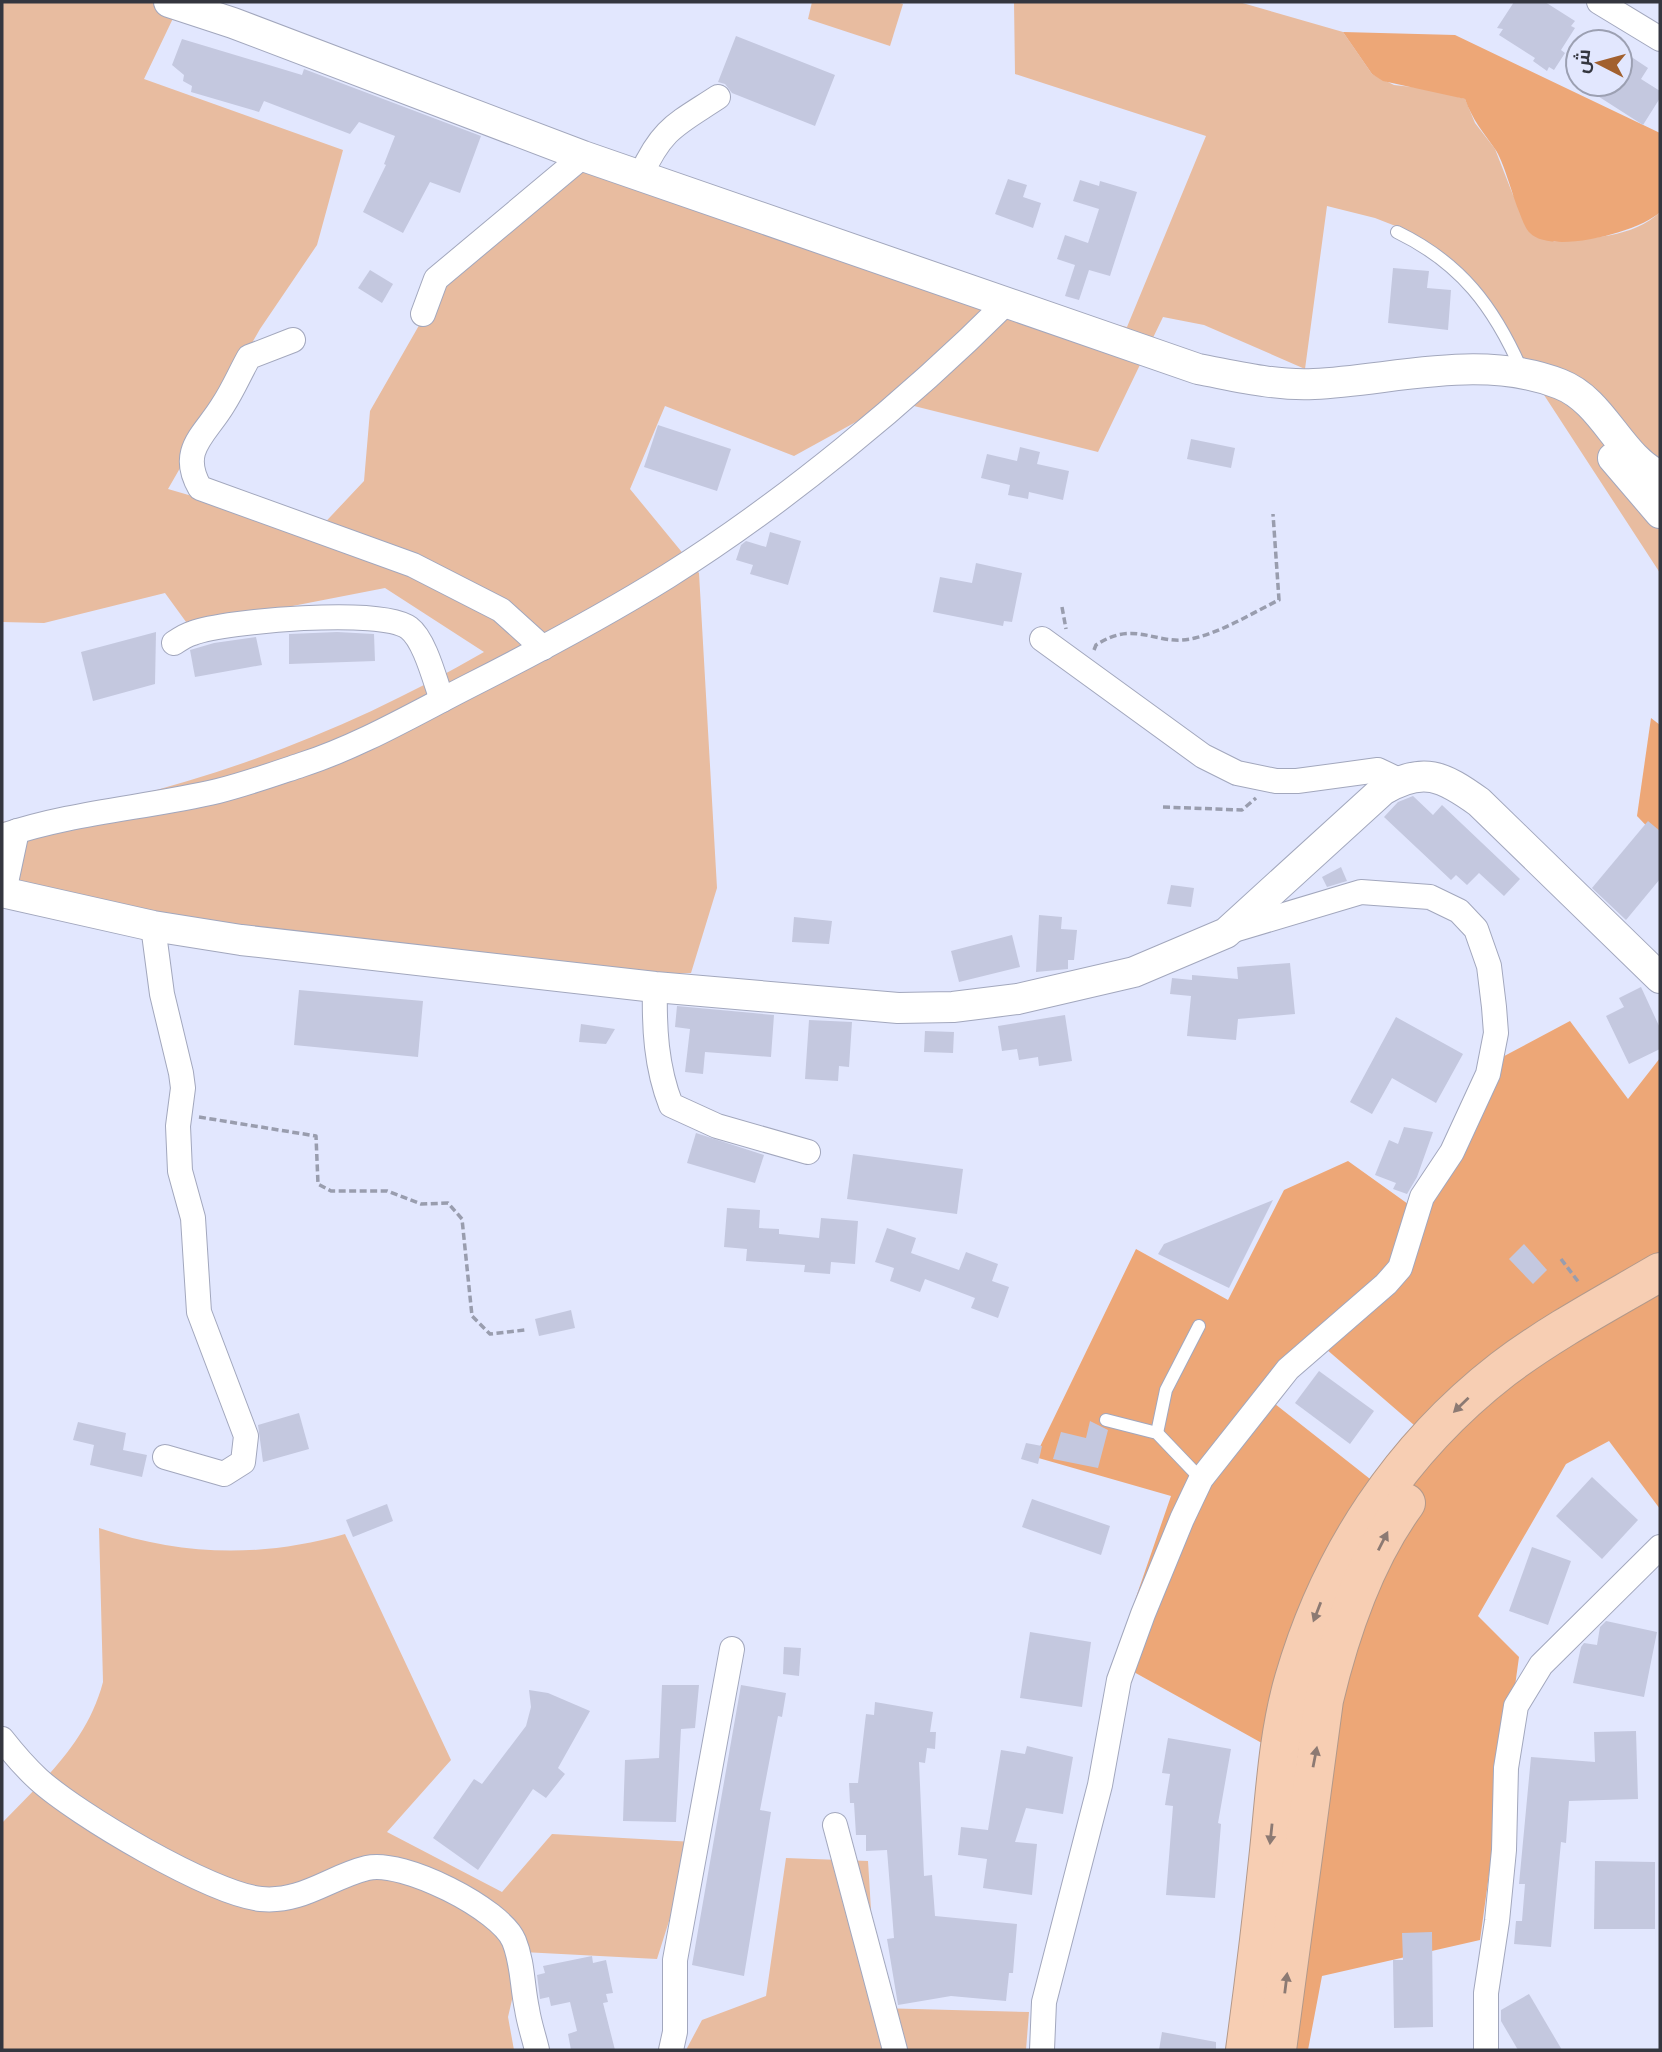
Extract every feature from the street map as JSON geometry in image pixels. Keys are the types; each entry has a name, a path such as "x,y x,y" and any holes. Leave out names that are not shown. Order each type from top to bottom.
{"highway":[{"path":"1283,2041 1312,1768 1324,1700 1342,1636 1382,1542 1426,1475 1507,1398 1660,1291"},
{"path":"1245,2050 1286,1718 1305,1643 1336,1570 1376,1500 1415,1450 1471,1395 1541,1342 1660,1291"}],"street":[{"path":"169,2 233,23 583,156 1198,369 1263,381 1311,384 1466,370 1531,374 1577,392 1634,454 1660,476"},
{"path":"1599,2 1660,39"},
{"path":"641,175 652,147 670,128 718,97"},
{"path":"423,314 436,279 583,156"},
{"path":"1006,303 965,345 904,397 760,512 669,576 543,648 375,735 305,764 217,791 10,833 3,892 153,926 241,940 655,987 898,1008 953,1007 1017,999 1134,972 1226,933 1361,892 1430,897 1459,911 1476,929 1489,966 1496,1032 1488,1074 1452,1152 1422,1196 1400,1268 1386,1284 1288,1369 1201,1479 1152,1591 1119,1681 1100,1785 1044,2002 1042,2050"},
{"path":"293,340 249,357 219,412 198,438 191,459 192,475 200,488 413,565 502,610 543,648"},
{"path":"1531,374 1660,513"},
{"path":"174,643 194,632 291,619 383,617 410,628 428,659 442,700"},
{"path":"1042,639 1203,756 1237,773 1276,781 1378,770 1399,780"},
{"path":"1226,933 1356,812 1399,780 1429,774 1452,783 1479,802 1660,978"},
{"path":"153,926 162,994 181,1073 180,1171 193,1218 199,1312 246,1436 243,1462 224,1474 165,1457"},
{"path":"655,987 657,1048 664,1087 671,1105 717,1126 808,1152"},
{"path":"1486,2050 1486,1993 1504,1850 1506,1768 1516,1706 1541,1665 1660,1547"},
{"path":"671,2050 675,2032 675,1959 732,1650"},
{"path":"2,1739 39,1780 72,1805 164,1860 223,1889 261,1899 290,1899 368,1867 413,1872 433,1881 485,1913 513,1938 521,1962 527,2009 537,2050"},
{"path":"835,1825 895,2050"}],"lane":[{"path":"1397,232 1422,244 1463,278 1499,322 1531,374"},
{"path":"1157,1433 1166,1390 1199,1326"},
{"path":"1106,1420 1157,1433 1201,1479"}],"path":[{"path":"1088,673 1096,645 1110,636 1129,632 1164,638 1193,639 1279,600 1273,514"},
{"path":"1163,807 1242,810 1276,781"},
{"path":"179,1114 316,1136 318,1184 331,1191 387,1191 421,1204 448,1203 462,1219 472,1316 490,1334 525,1330"}],"shaded area":[{"path":"2,2 157,2 177,10 144,79 343,150 317,245 260,329 168,489 316,532 364,481 370,411 437,294 582,168 980,292 1127,327 1206,136 1015,74 1014,2 1239,2 1343,32 1372,74 1394,85 1430,89 1465,99 1475,123 1495,149 1513,195 1554,242 1624,232 1649,221 1660,212 1660,573 1520,358 1495,310 1398,227 1375,218 1327,206 1305,369 1204,325 1163,317 1098,452 894,401 794,456 665,406 630,489 699,573 717,888 691,973 560,978 131,917 2,892 2,822 129,797 251,760 370,712 484,652 385,588 189,626 165,593 44,623 2,622"},
{"path":"812,2 903,4 890,46 808,19"},
{"path":"1343,32 1455,35 1564,87 1564,98 1587,98 1660,133 1660,212 1634,227 1595,238 1556,242 1541,239 1526,228 1498,154 1474,119 1465,99 1383,81 1372,74"},
{"path":"1651,718 1660,725 1660,840 1637,816"},
{"path":"1570,1021 1628,1099 1660,1058 1660,1509 1609,1441 1566,1464 1478,1616 1519,1657 1480,1940 1322,1976 1308,2050 1258,2050 1269,1747 1114,1661 1171,1496 1035,1457 1136,1249 1228,1300 1284,1190 1348,1161 1415,1209 1493,1062","holes":["1318,1342 1429,1438 1384,1490 1270,1400"]},
{"path":"99,1528 161,1544 222,1550 283,1547 345,1534 451,1760 387,1832 502,1892 552,1834 694,1842 657,1959 523,1952 508,2017 514,2050 2,2050 2,1823 62,1759 75,1742 96,1704 103,1682"},
{"path":"786,1858 868,1861 877,2008 1029,2012 1026,2050 686,2050 702,2020 766,1996"}],"building":[{"path":"1514,2 1545,2 1575,21 1571,26 1575,28 1564,28 1564,45 1561,50 1564,55 1554,70 1549,67 1547,71 1533,61 1535,58 1499,35 1503,29 1497,28"},
{"path":"736,36 835,75 815,126 732,93 725,84 718,82"},
{"path":"182,39 302,75 304,69 481,136 460,193 430,182 403,233 363,212 386,165 384,164 395,136 359,122 350,134 264,101 259,112 191,92 192,86 183,81 184,75 172,65"},
{"path":"1634,59 1648,68 1641,79 1660,91 1660,98 1643,125 1601,98 1634,98"},
{"path":"1008,179 1027,185 1023,197 1041,203 1033,228 995,214"},
{"path":"1080,180 1099,186 1100,181 1137,192 1110,276 1089,270 1079,300 1065,296 1075,265 1057,259 1065,235 1088,243 1099,209 1073,201"},
{"path":"1393,268 1429,271 1427,288 1451,290 1448,330 1388,323"},
{"path":"370,270 393,284 382,303 358,288"},
{"path":"658,425 731,449 717,491 644,467"},
{"path":"1191,439 1235,448 1231,468 1187,459"},
{"path":"1020,447 1040,452 1037,464 1069,471 1063,500 1029,492 1028,499 1008,495 1010,485 981,478 987,454 1017,461"},
{"path":"770,532 801,541 788,585 750,574 753,565 736,560 741,545 746,541 766,547"},
{"path":"976,563 1022,573 1012,622 1004,621 1003,626 933,612 940,577 972,583"},
{"path":"156,632 155,684 93,701 81,652"},
{"path":"289,634 374,634 375,661 289,664"},
{"path":"256,637 262,665 195,677 190,650 214,643"},
{"path":"1413,796 1433,815 1442,805 1520,879 1504,896 1479,873 1467,885 1456,875 1451,880 1384,817 1398,802"},
{"path":"1648,821 1660,831 1660,879 1626,920 1592,888"},
{"path":"1341,867 1347,881 1327,887 1322,877"},
{"path":"1171,885 1194,888 1191,907 1167,904"},
{"path":"1039,915 1062,917 1061,929 1077,930 1074,960 1068,960 1068,969 1036,972"},
{"path":"794,917 832,921 829,944 792,942"},
{"path":"1012,935 1020,967 959,982 951,951"},
{"path":"1290,963 1295,1014 1238,1019 1236,1040 1187,1036 1191,996 1170,994 1172,978 1192,980 1192,975 1238,979 1237,967"},
{"path":"1641,987 1660,1028 1660,1049 1629,1064 1606,1016 1624,1007 1619,998"},
{"path":"299,990 423,1001 418,1057 294,1045"},
{"path":"677,1006 774,1015 771,1057 705,1052 703,1074 685,1072 690,1029 675,1027"},
{"path":"1065,1015 1072,1061 1039,1066 1038,1057 1019,1060 1017,1049 1002,1051 998,1026"},
{"path":"1396,1017 1463,1054 1436,1103 1392,1078 1372,1114 1350,1102"},
{"path":"809,1020 852,1022 849,1067 839,1066 838,1081 805,1079"},
{"path":"581,1024 615,1029 606,1044 579,1042"},
{"path":"925,1031 954,1032 953,1053 924,1052"},
{"path":"1404,1127 1433,1132 1417,1177 1407,1194 1393,1189 1396,1183 1375,1175 1389,1140 1398,1144"},
{"path":"696,1133 764,1155 755,1183 687,1163"},
{"path":"853,1154 963,1169 957,1214 847,1199"},
{"path":"1273,1200 1229,1288 1158,1254 1164,1244"},
{"path":"727,1208 760,1210 759,1228 779,1229 779,1234 819,1238 821,1218 858,1221 855,1264 831,1262 830,1274 804,1272 805,1265 746,1261 747,1249 724,1247"},
{"path":"887,1228 916,1238 911,1253 959,1270 966,1252 998,1264 992,1281 1009,1287 998,1318 971,1308 975,1298 925,1279 920,1292 890,1281 894,1268 875,1262"},
{"path":"1524,1244 1547,1270 1533,1284 1509,1259"},
{"path":"571,1310 575,1328 539,1336 535,1319"},
{"path":"1319,1371 1374,1411 1350,1444 1295,1403"},
{"path":"299,1413 309,1449 263,1462 258,1425"},
{"path":"1090,1421 1108,1430 1098,1468 1053,1459 1061,1432 1086,1438"},
{"path":"78,1422 126,1433 123,1450 147,1455 142,1477 90,1465 94,1445 73,1440"},
{"path":"1026,1443 1042,1446 1038,1464 1021,1459"},
{"path":"1592,1477 1638,1520 1602,1559 1556,1516"},
{"path":"1032,1499 1110,1526 1101,1555 1022,1527"},
{"path":"387,1504 393,1521 353,1537 346,1520"},
{"path":"1532,1547 1571,1561 1548,1625 1509,1611"},
{"path":"1606,1621 1657,1632 1644,1697 1573,1683 1581,1647 1584,1643 1597,1645 1600,1627"},
{"path":"1030,1632 1091,1642 1082,1707 1020,1698"},
{"path":"784,1647 801,1648 799,1676 783,1674"},
{"path":"662,1685 699,1685 695,1728 681,1729 676,1822 623,1821 625,1760 659,1758"},
{"path":"741,1685 786,1693 782,1717 778,1716 760,1810 771,1812 744,1976 692,1965"},
{"path":"529,1690 548,1693 590,1711 558,1768 565,1774 546,1798 533,1789 478,1870 433,1838 474,1779 482,1784 526,1726 531,1707"},
{"path":"875,1702 933,1712 930,1732 936,1732 935,1749 927,1748 925,1763 919,1762 924,1876 932,1875 935,1916 1017,1924 1013,1973 1009,1973 1006,2001 951,1996 898,2005 887,1939 894,1938 887,1850 866,1851 866,1835 856,1835 854,1803 850,1803 849,1783 858,1783 866,1714 874,1715"},
{"path":"1636,1731 1638,1799 1569,1801 1566,1843 1561,1842 1551,1947 1514,1944 1516,1921 1522,1921 1525,1884 1519,1884 1531,1757 1595,1762 1594,1732"},
{"path":"1168,1738 1231,1749 1218,1823 1221,1824 1215,1898 1166,1895 1173,1806 1165,1805 1170,1774 1162,1773"},
{"path":"1027,1746 1073,1757 1063,1814 1026,1808 1015,1842 1037,1844 1032,1895 983,1888 987,1859 958,1855 961,1827 988,1830 1001,1750 1025,1754"},
{"path":"1595,1861 1655,1862 1655,1929 1594,1929"},
{"path":"1432,1932 1433,2027 1394,2028 1393,1960 1403,1960 1402,1933"},
{"path":"592,1956 593,1963 606,1960 613,1993 606,1994 608,2002 603,2003 615,2050 571,2050 568,2034 577,2031 570,2002 551,2006 549,1997 540,1999 537,1975 545,1973 543,1966"},
{"path":"1529,1994 1562,2050 1518,2050 1501,2021 1501,2010"},
{"path":"1162,2032 1216,2042 1216,2050 1159,2050"}]}
